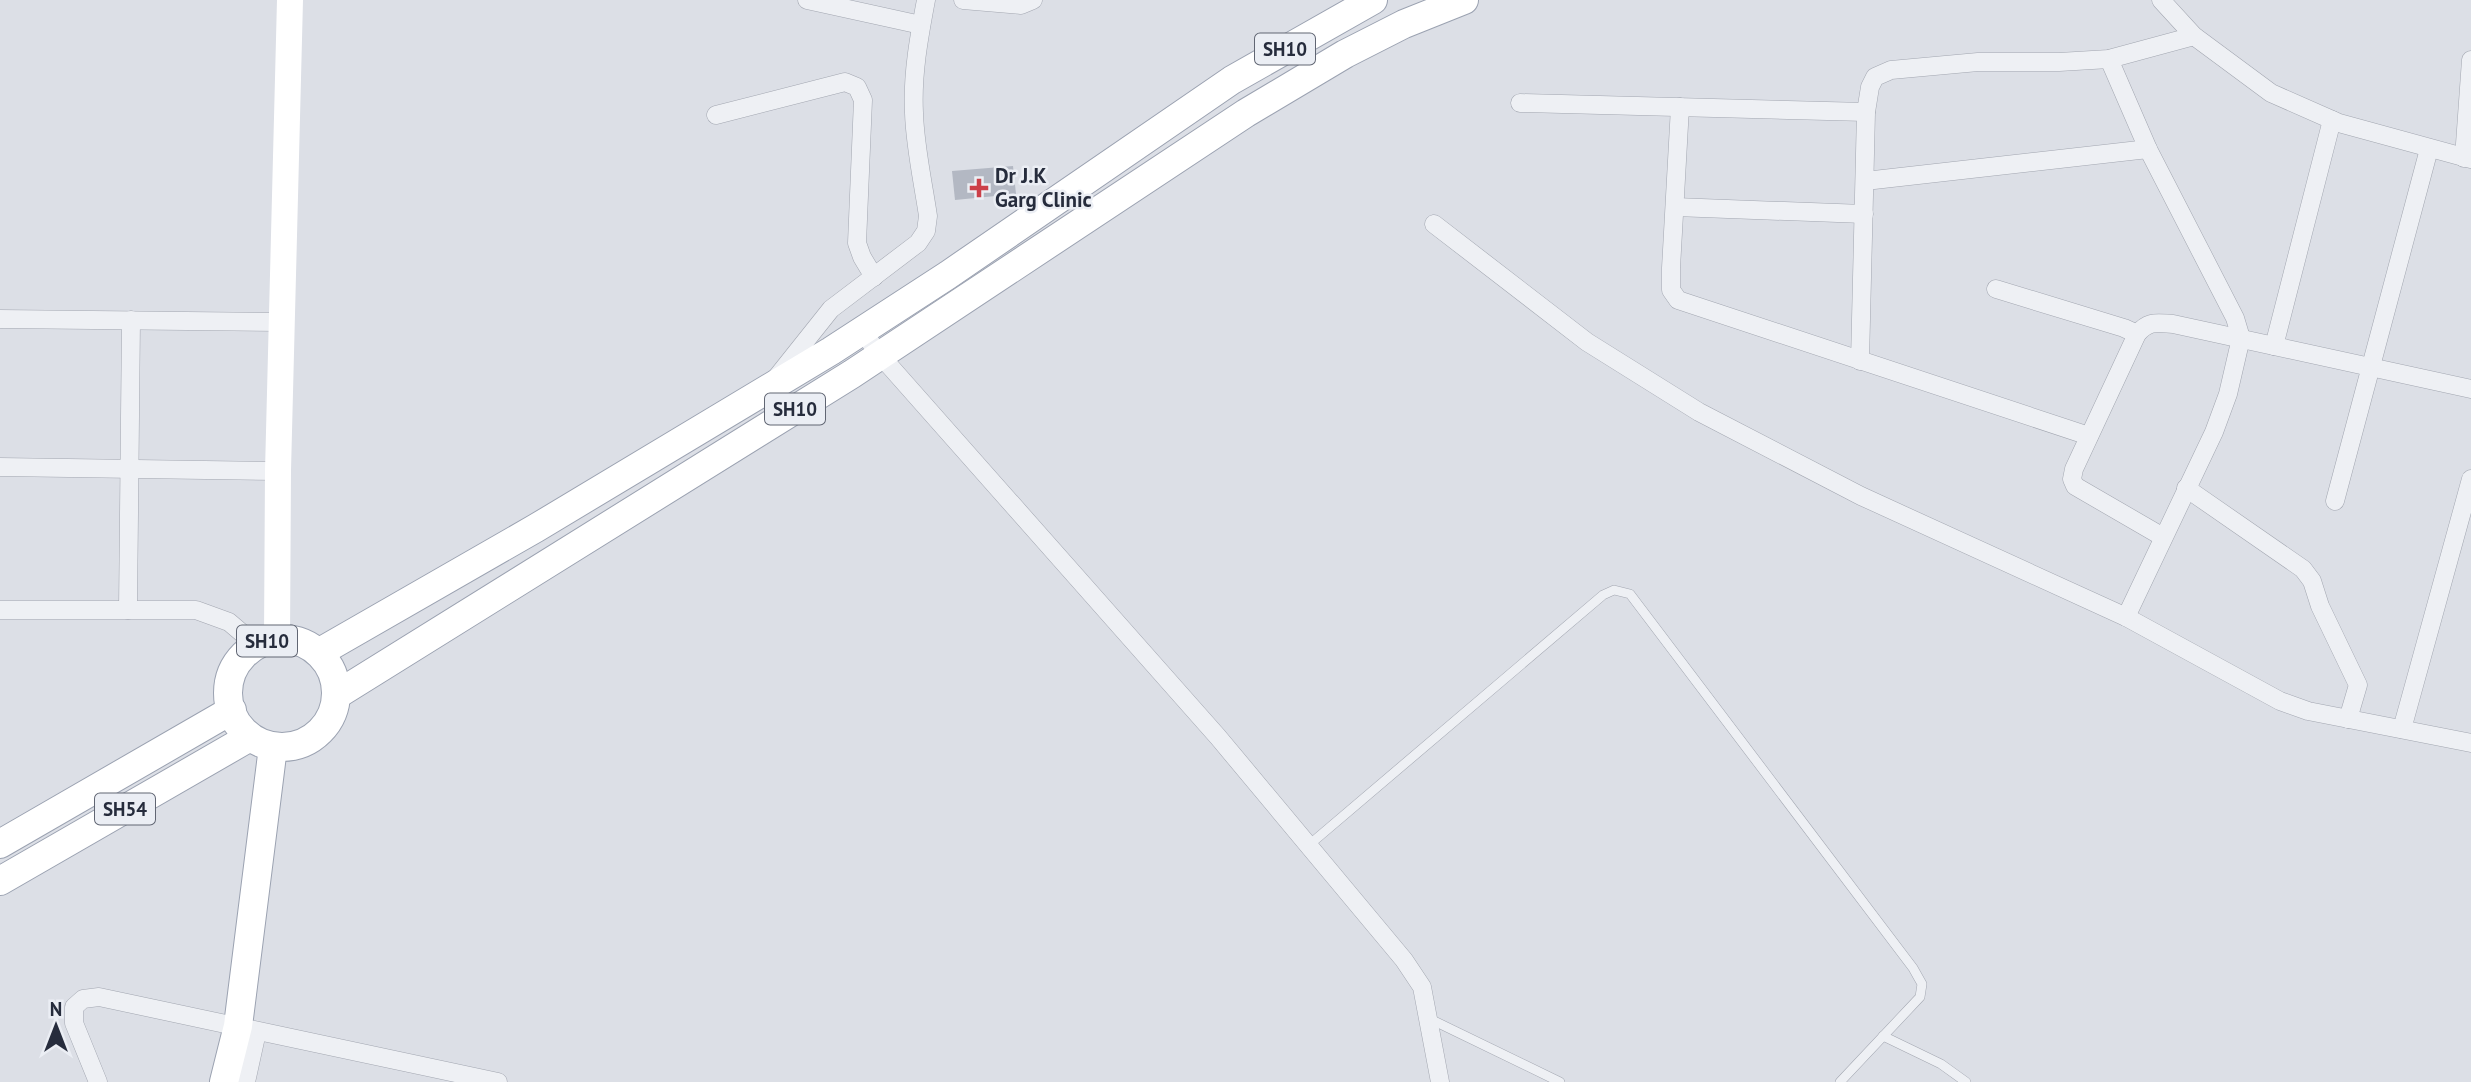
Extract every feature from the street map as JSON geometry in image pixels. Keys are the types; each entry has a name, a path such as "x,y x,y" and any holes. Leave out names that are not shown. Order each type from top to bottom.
{"main road":[{"path":"266,642 278,471 289,0"},
{"name":"SH10","path":"232,710 228,700 230,679 239,659 266,642 300,641 320,652 333,671 338,694 880,355 1246,113 1345,54 1404,24 1464,0"},
{"name":"SH10","path":"320,652 524,535 862,331 1232,80 1354,7"},
{"path":"232,710 235,721 262,742 298,746 318,734 332,716 338,694"},
{"name":"SH54","path":"0,844 232,710"},
{"path":"224,1082 247,1029 262,742"},
{"name":"SH54","path":"0,881 262,742"}],"street":[{"path":"807,0 921,25"},
{"path":"767,389 831,309 918,243 926,231 928,216 914,116 916,56 926,0"},
{"path":"963,0 1021,5 1033,0"},
{"path":"2161,0 2194,36 2271,93 2332,120 2468,159 2471,60"},
{"path":"1860,361 1866,112 1870,87 1875,77 1891,70 1978,62 2109,59 2194,36"},
{"path":"2109,59 2148,149 2235,318 2241,338 2228,394 2214,432 2126,617"},
{"path":"716,116 845,82 858,87 863,100 857,243 874,277"},
{"path":"1520,103 1866,112"},
{"path":"1680,107 1671,290 1678,300 2089,436"},
{"path":"2274,346 2332,120"},
{"path":"1865,181 2148,149"},
{"path":"2335,500 2429,149"},
{"path":"1675,207 1864,214"},
{"path":"1434,224 1587,342 1699,412 1861,496 2126,617 2280,701 2308,712 2471,743"},
{"path":"1996,289 2137,334"},
{"path":"0,319 283,322"},
{"path":"128,610 131,320"},
{"path":"2163,537 2075,485 2072,479 2089,436 2137,334 2144,325 2157,323 2241,338 2471,389"},
{"path":"862,331 880,355 1218,737 1404,960 1422,987 1440,1082"},
{"path":"0,467 278,471"},
{"path":"2402,729 2471,479"},
{"path":"2186,488 2303,569 2312,581 2320,606 2358,685 2348,719"},
{"path":"0,610 196,610 229,622 266,642"},
{"path":"98,1082 75,1023 74,1007 83,999 99,997 498,1082"},
{"path":"246,1082 247,1029"}],"lane":[{"path":"1309,845 1603,595 1614,590 1630,594 1913,968 1922,984 1920,997 1840,1082"},
{"path":"1430,1019 1560,1082"},
{"path":"1883,1037 1941,1064 1966,1082"}],"building":[{"path":"1013,166 1016,194 955,200 952,171"}],"place":[{"name":"Dr J.K Garg Clinic","path":"979,188"}]}
